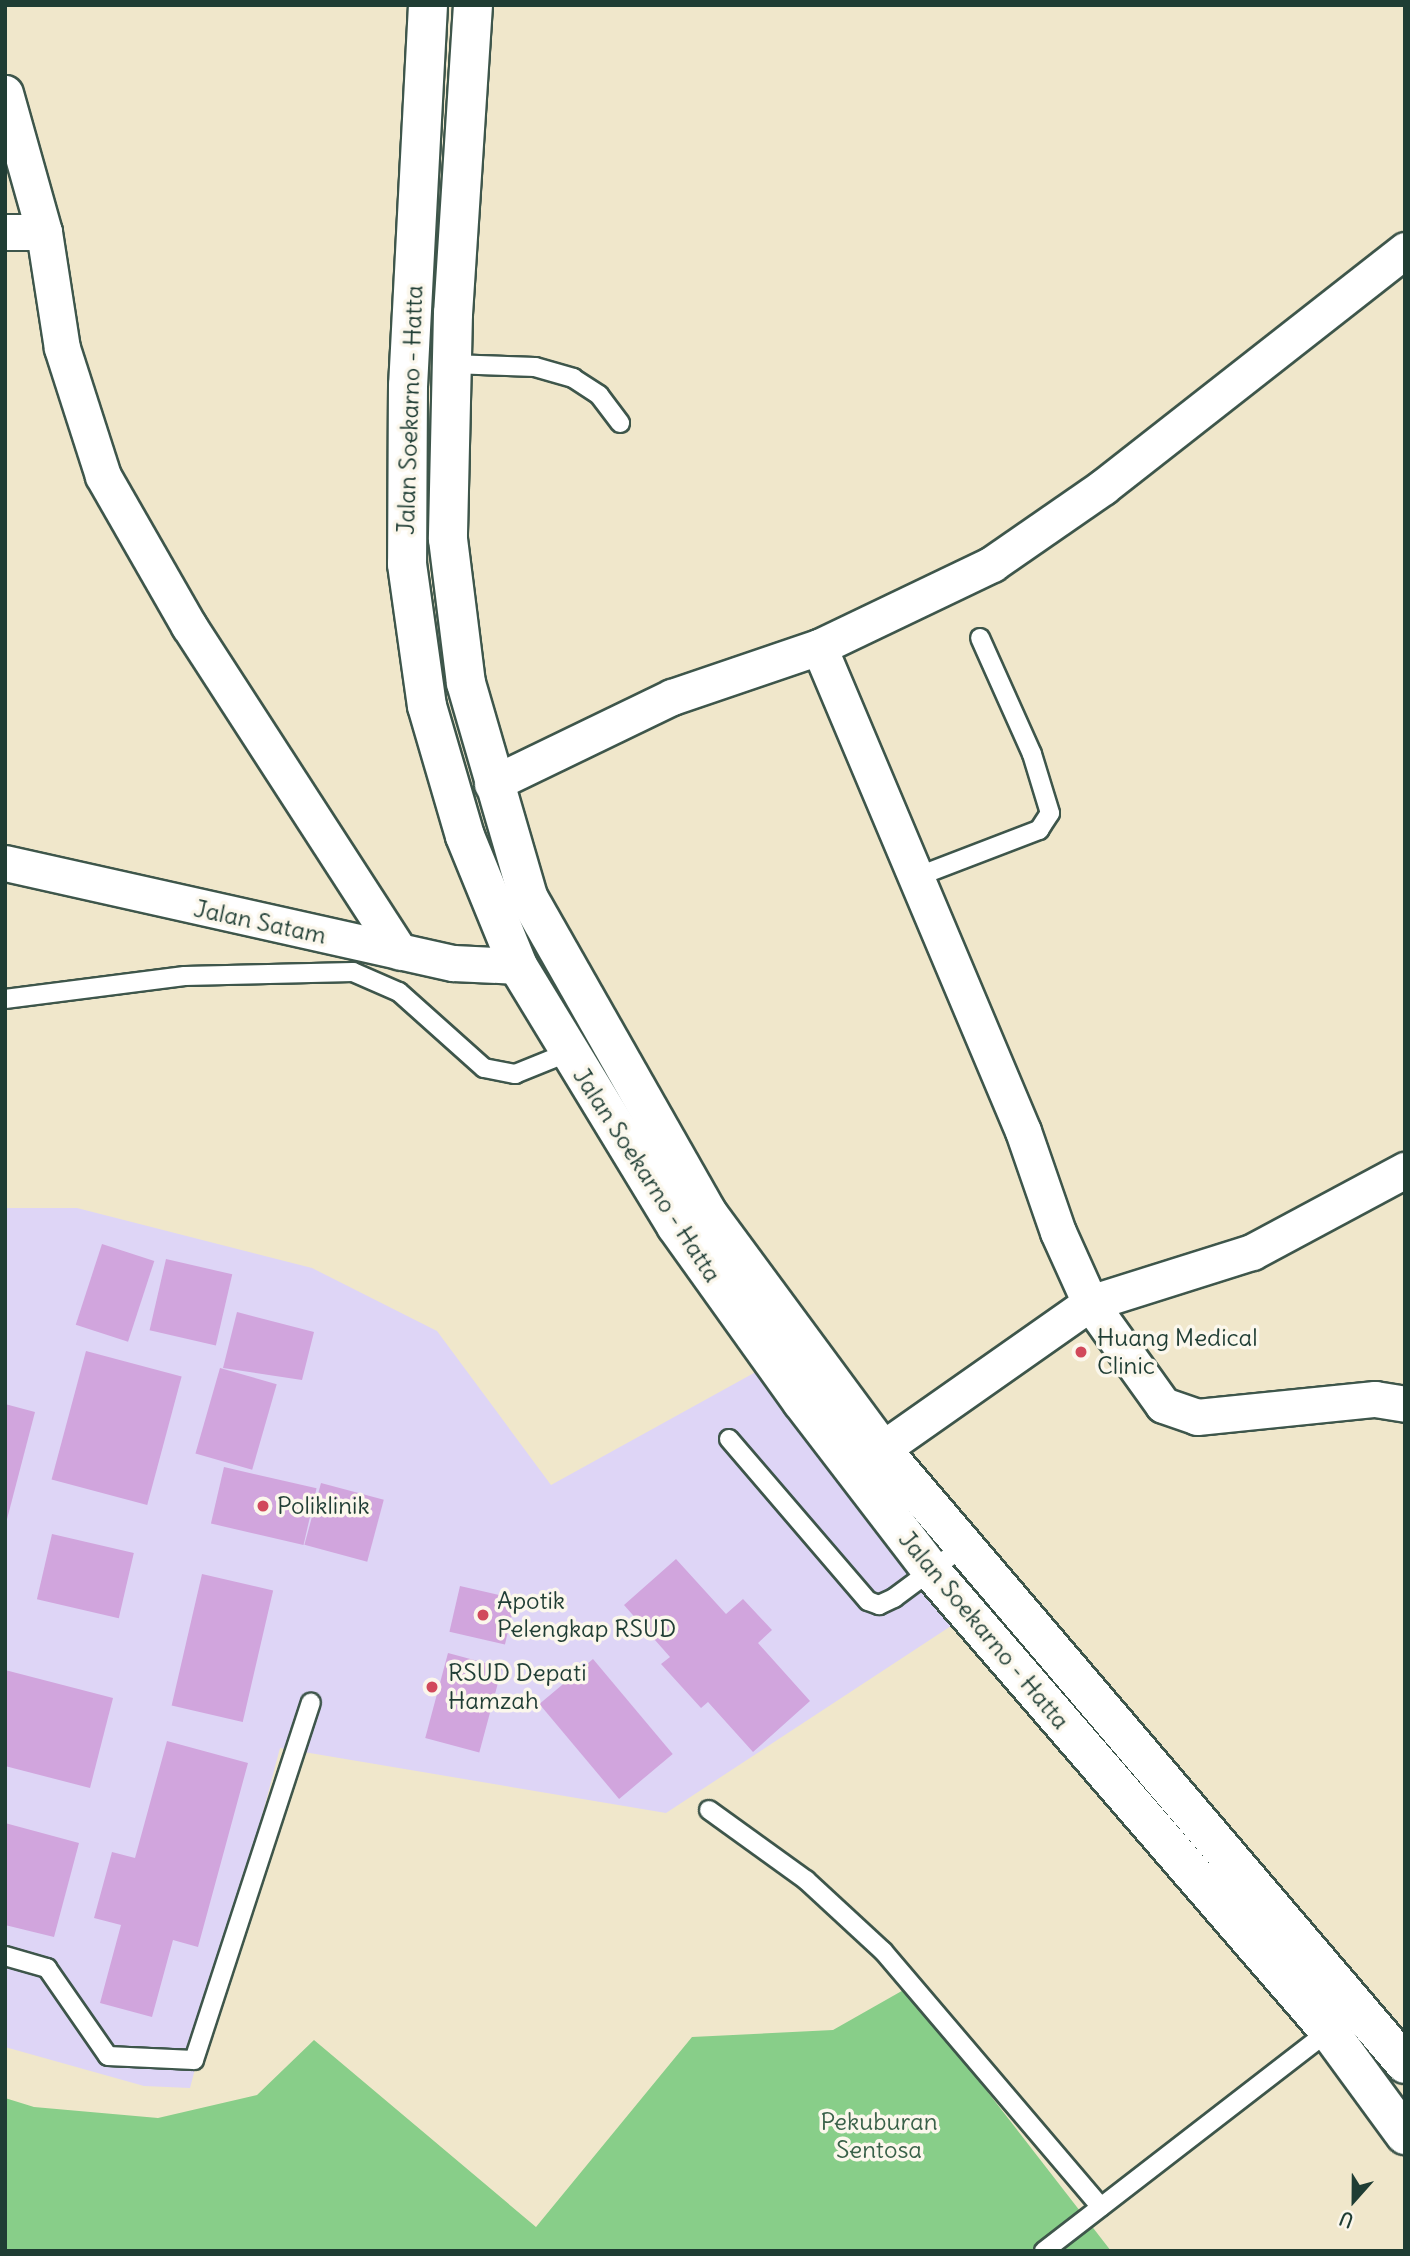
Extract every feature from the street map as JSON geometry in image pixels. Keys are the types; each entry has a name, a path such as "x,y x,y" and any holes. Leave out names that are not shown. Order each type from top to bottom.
{"highway":[{"name":"Jalan Soekarno - Hatta","path":"428,5 407,411 407,564 414,636 439,751 465,836 518,966 567,1053 676,1226 1329,2031 1405,2135"},
{"name":"Jalan Soekarno - Hatta","path":"473,5 451,363 448,539 466,683 492,784 527,897 601,1031 709,1215 868,1460"},
{"name":"Jalan Soekarno - Hatta","path":"946,1561 1405,2064"}],"street":[{"path":"5,93 44,232 62,348 103,476 189,626 400,952"},
{"path":"5,232 44,232"},
{"path":"492,784 672,696 819,647 1003,556 1103,487 1405,250"},
{"path":"819,647 919,876 1090,1303 1175,1413 1197,1417 1375,1399 1405,1404"},
{"name":"Jalan Satam","path":"5,863 400,952 469,965 518,966"},
{"path":"868,1460 1090,1303 1252,1252 1405,1170"}],"lane":[{"path":"451,363 535,367 573,378 599,395 620,423"},
{"path":"919,876 1039,830 1050,813 1032,754 980,638"},
{"path":"5,999 185,976 352,972 399,992 484,1068 515,1074 567,1053"},
{"path":"729,1439 867,1601 879,1605 946,1561"},
{"path":"5,1956 47,1968 108,2056 194,2060 311,1703"},
{"path":"709,1810 806,1880 883,1951 1101,2207"},
{"path":"1044,2251 1329,2031"}],"shaded area":[{"name":"RSUD Depati Hamzah","path":"5,1208 77,1208 312,1268 437,1331 551,1485 763,1368 951,1626 666,1813 280,1748 190,2088 144,2086 5,2047"}],"green space":[{"name":"Pekuburan Sentosa","path":"907,1988 1111,2251 5,2251 5,2098 34,2107 158,2118 257,2095 314,2040 536,2227 692,2037 833,2030"}],"building":[{"path":"102,1244 154,1261 128,1342 76,1325"},
{"path":"166,1259 232,1274 216,1345 150,1330"},
{"path":"237,1312 314,1332 302,1380 223,1368"},
{"path":"86,1351 182,1377 147,1505 52,1479"},
{"path":"220,1368 277,1384 252,1470 195,1454"},
{"path":"5,1404 35,1412 6,1523 5,1523"},
{"name":"Poliklinik","path":"224,1467 317,1488 304,1545 211,1524"},
{"name":"Poliklinik","path":"321,1483 384,1500 367,1562 304,1545"},
{"path":"52,1534 134,1553 119,1618 37,1599"},
{"path":"676,1559 726,1614 743,1599 772,1630 758,1643 810,1701 753,1752 708,1702 701,1708 661,1664 670,1657 624,1605"},
{"path":"202,1574 273,1590 243,1722 172,1706"},
{"name":"Apotik Pelengkap RSUD","path":"460,1586 516,1599 505,1645 449,1632"},
{"path":"448,1653 502,1667 479,1752 425,1738"},
{"path":"593,1659 673,1754 619,1799 539,1704"},
{"path":"5,1670 113,1698 90,1788 5,1766"},
{"path":"167,1741 248,1763 198,1947 173,1940 152,2017 100,2003 121,1925 94,1918 112,1852 135,1858"},
{"path":"5,1823 79,1843 54,1937 5,1925"}],"place":[{"name":"Huang Medical Clinic","path":"1081,1352"},
{"name":"Poliklinik","path":"263,1506"},
{"name":"Apotik Pelengkap RSUD","path":"483,1615"},
{"name":"RSUD Depati Hamzah","path":"432,1687"}]}
